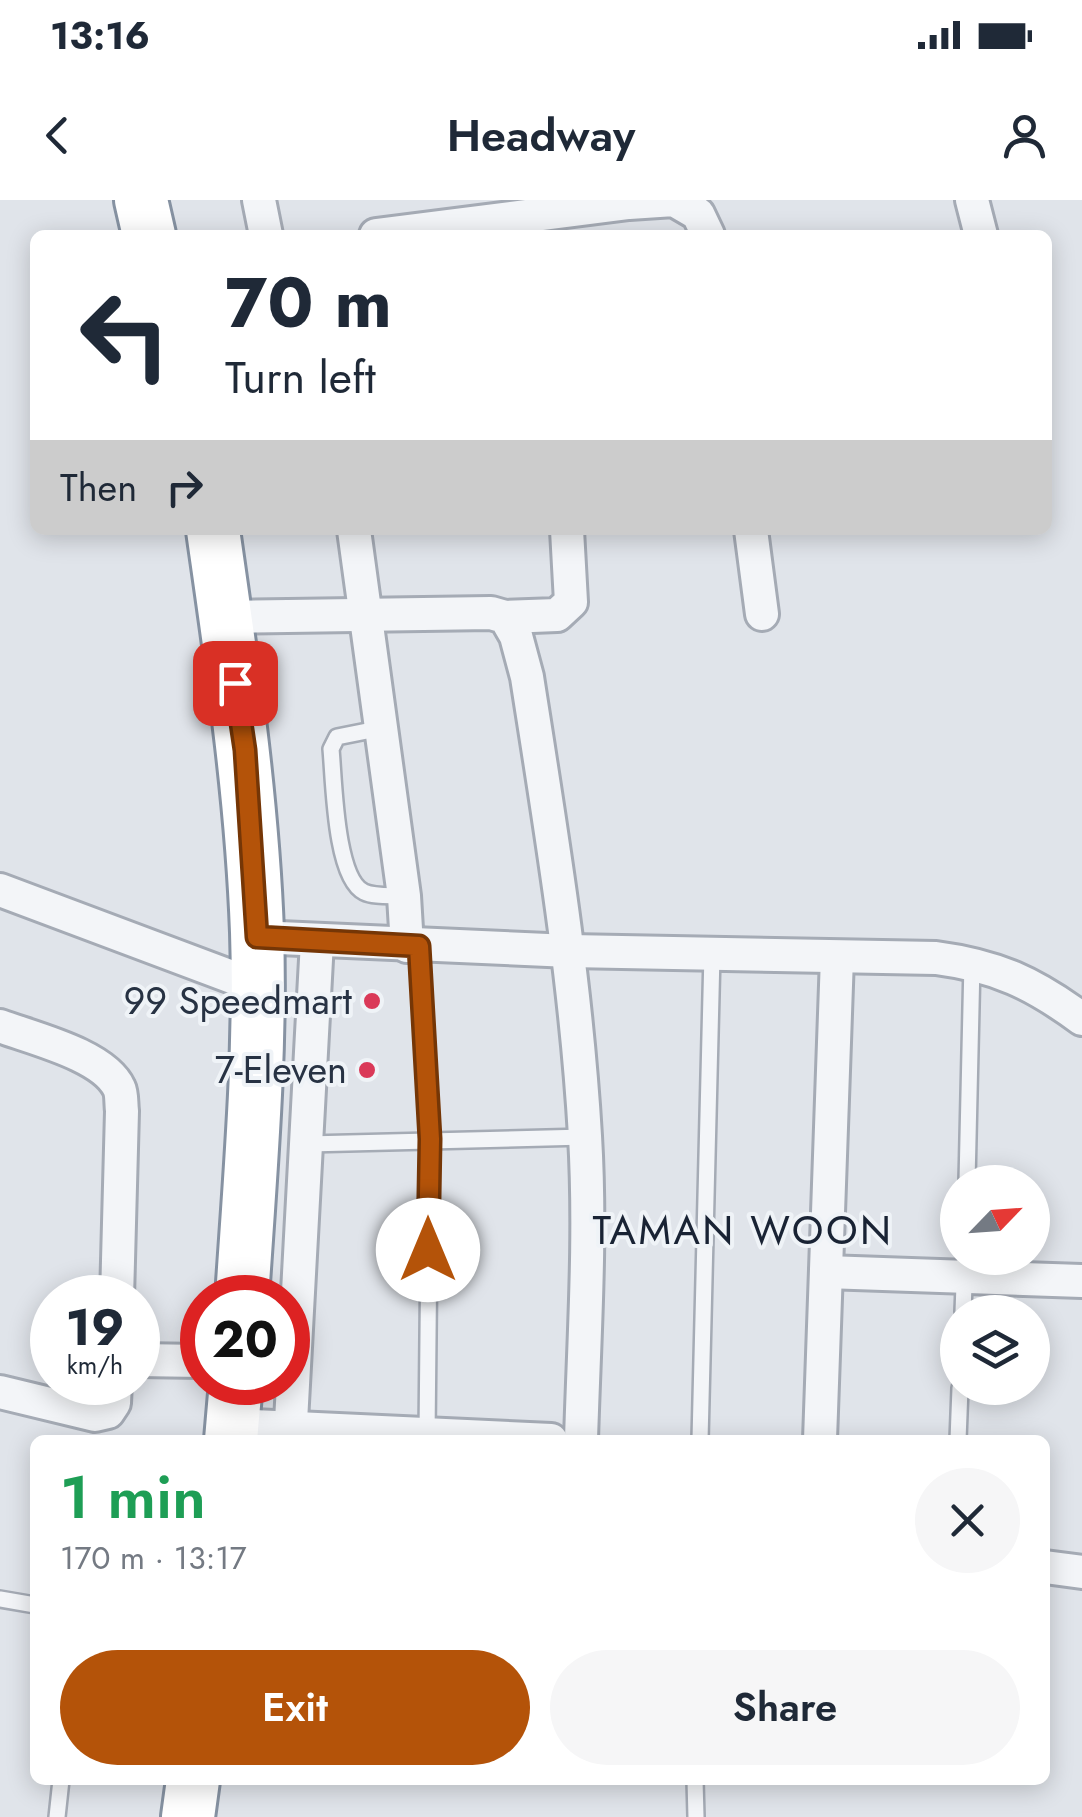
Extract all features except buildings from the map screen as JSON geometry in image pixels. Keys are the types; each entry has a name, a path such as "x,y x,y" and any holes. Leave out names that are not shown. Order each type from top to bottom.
{"highway":[{"path":"214,535 245,750 256,962 252,1140 243,1275"},
{"path":"188,1817 192,1785"}],"street":[{"path":"259,200 265,230"},
{"path":"388,230 407,200"},
{"path":"438,230 541,224 629,201 674,200 698,214 706,230"},
{"path":"972,200 979,230"},
{"path":"355,535 413,946"},
{"path":"226,617 557,615 571,602 568,535"},
{"path":"752,535 762,614"},
{"path":"505,617 516,636 527,677 570,951 588,1201 580,1435"},
{"path":"0,890 256,962 317,942 936,958 1008,973 1044,990 1082,1019"},
{"path":"291,1434 317,942"},
{"path":"820,1435 837,957"},
{"path":"0,1026 92,1061 119,1088 122,1112 118,1275"},
{"path":"252,1140 308,1144"},
{"path":"826,1272 940,1268"},
{"path":"1032,1275 1082,1281"},
{"path":"0,1392 30,1399"},
{"path":"54,1405 95,1415 108,1412 112,1405"},
{"path":"234,1416 291,1434 336,1435"},
{"path":"1050,1569 1082,1572"}],"lane":[{"path":"382,728 337,737 331,749 343,861 351,882 366,894 404,896"},
{"path":"413,946 430,1139 427,1435"},
{"path":"700,1435 712,954"},
{"path":"967,1165 972,963"},
{"path":"308,1144 586,1137"},
{"path":"958,1435 959,1405"},
{"path":"0,1599 30,1604"},
{"path":"57,1817 60,1785"},
{"path":"695,1785 696,1817"}],"place":[{"name":"99 Speedmart","path":"372,1001"},
{"name":"7-Eleven","path":"367,1070"}],"district":[{"name":"TAMAN WOON","path":"743,1230"}],"route":[{"path":"235,683 245,750 257,937 419,946 430,1139 428,1250"}]}
